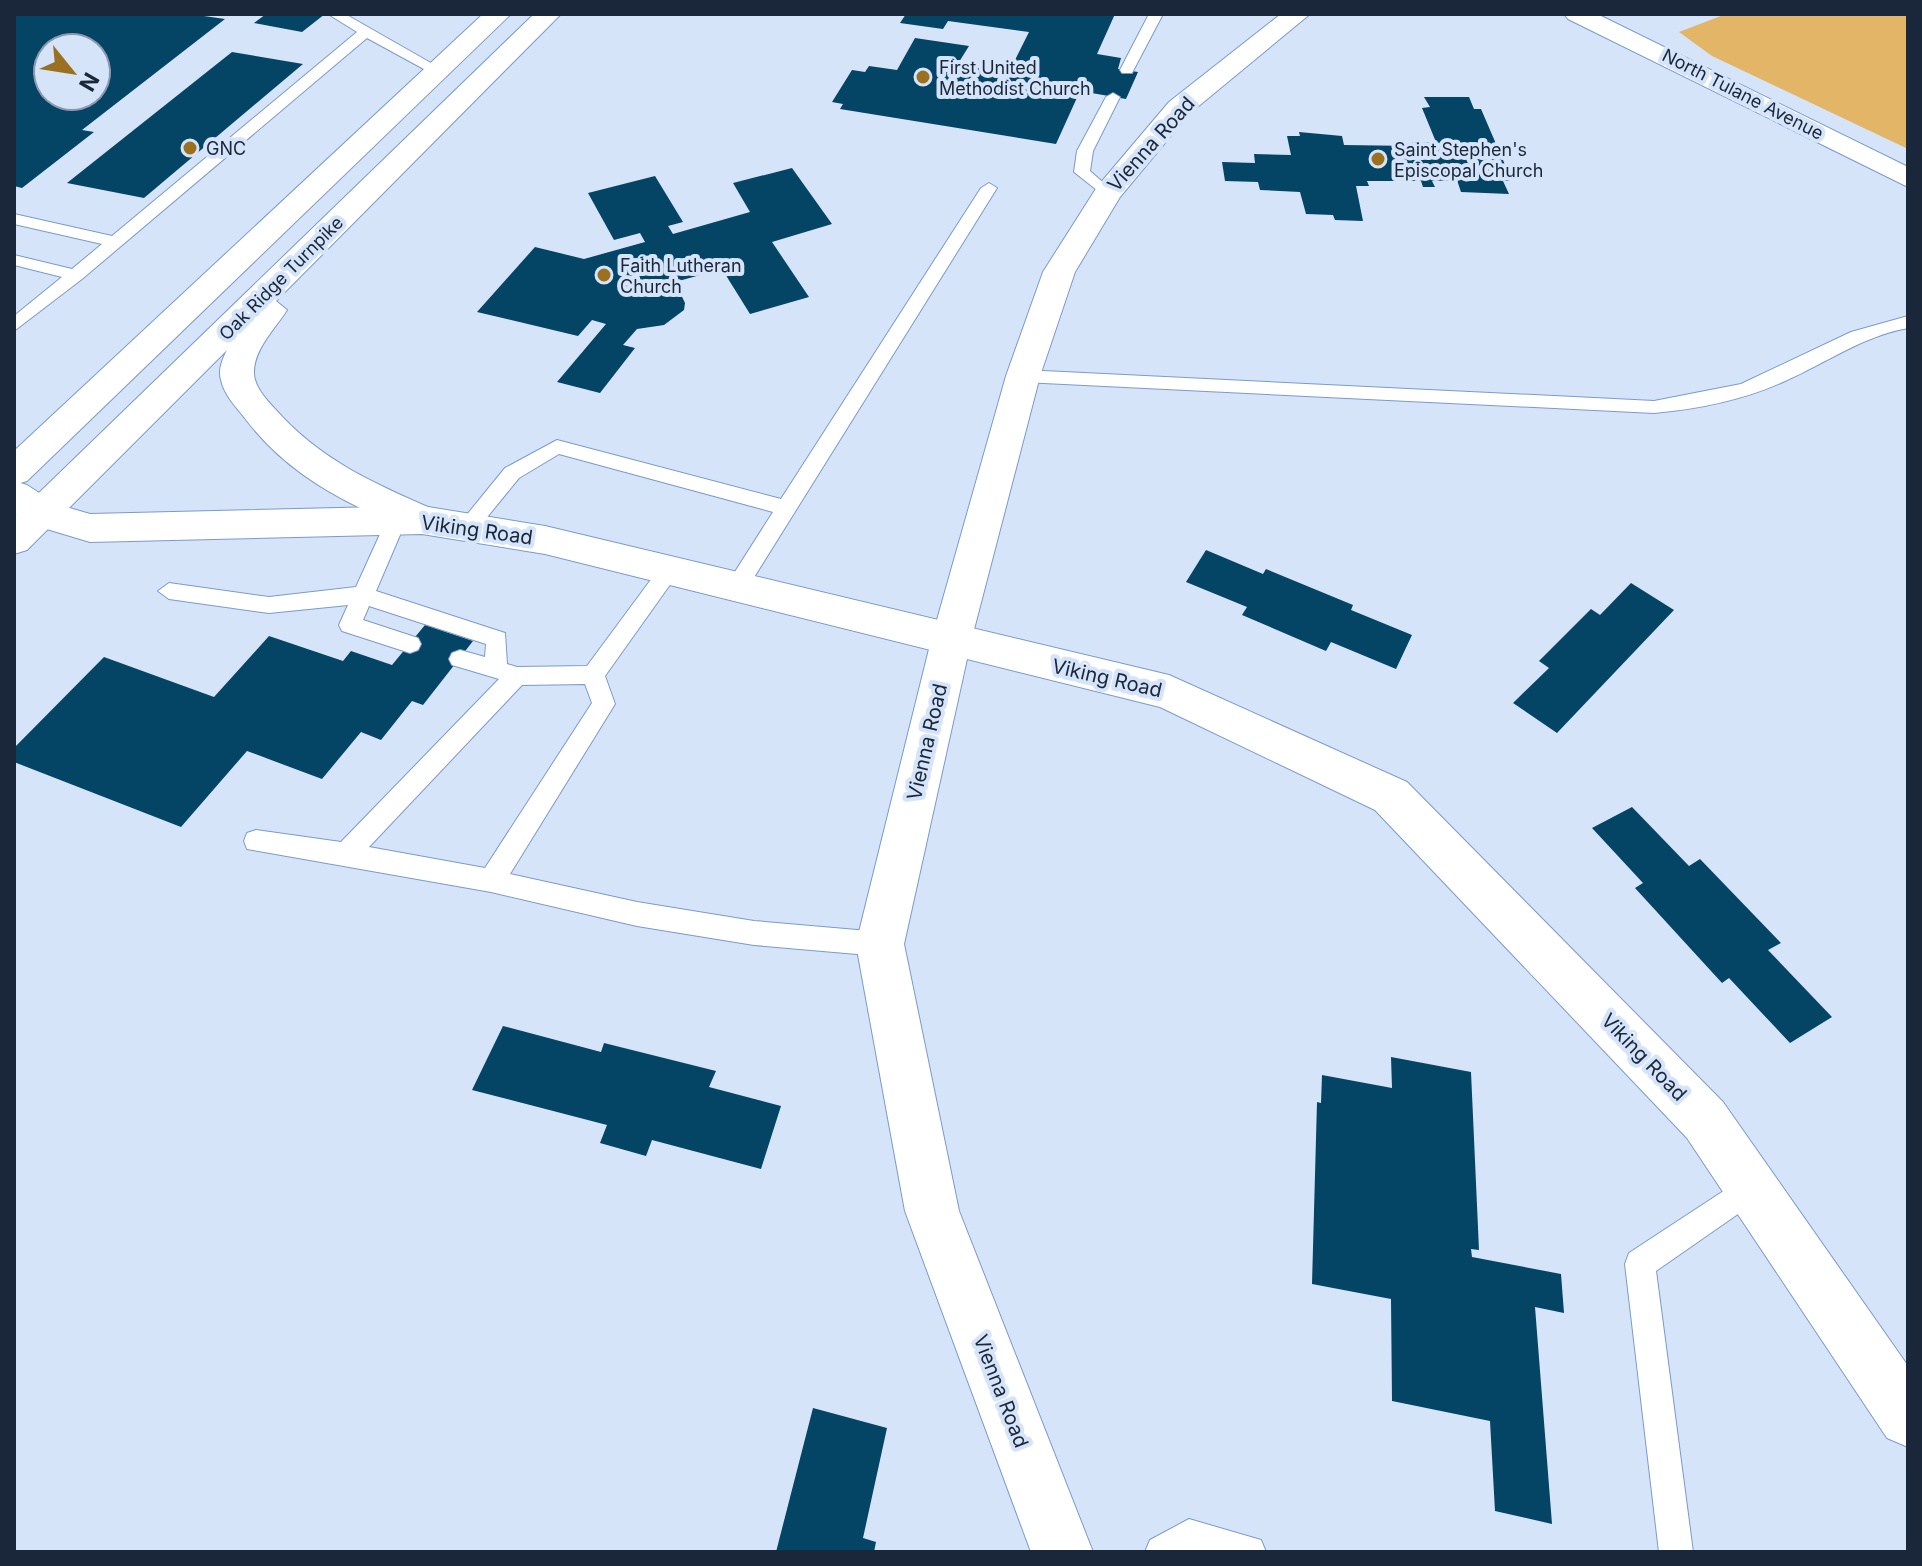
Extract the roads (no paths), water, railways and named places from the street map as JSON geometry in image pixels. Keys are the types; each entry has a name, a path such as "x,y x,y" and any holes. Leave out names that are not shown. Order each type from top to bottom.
{"main road":[{"name":"Oak Ridge Turnpike","path":"14,472 498,14"},
{"name":"Oak Ridge Turnpike","path":"24,516 322,238 548,14"},
{"name":"Vienna Road","path":"1062,1552 932,1211 880,944 951,641 1023,376 1059,272 1107,193 1179,108 1297,14"},
{"name":"North Tulane Avenue","path":"1577,14 1908,178"},
{"path":"322,238 257,329 237,375 244,394 294,452 326,477 409,520"},
{"name":"Viking Road","path":"24,516 90,528 409,520 545,540 735,589 1169,692 1391,796 1705,1120 1908,1417"}],"lane":[{"path":"335,14 364,33 438,71"},
{"path":"1127,70 1156,14"},
{"path":"14,325 364,33"},
{"path":"1107,193 1082,172 1085,151 1113,97"},
{"path":"735,589 989,188"},
{"path":"14,219 115,242"},
{"path":"14,260 76,275"},
{"path":"1023,376 1139,379 1654,407 1696,404 1777,378 1836,347 1894,324 1908,322"},
{"path":"468,527 512,473 557,447 786,508"},
{"path":"409,520 361,595 350,625 410,644"},
{"path":"593,675 668,572"},
{"path":"169,591 269,605 361,595 497,639 506,673"},
{"path":"460,659 506,673 593,675"},
{"path":"346,854 506,673"},
{"path":"491,881 604,704 593,675"},
{"path":"256,841 491,881 637,914 754,933 880,944"},
{"path":"1676,1552 1640,1264 1751,1188"},
{"path":"1162,1552 1189,1536 1249,1552"}],"place":[{"name":"First United Methodist Church","path":"923,77"},
{"name":"GNC","path":"190,148"},
{"name":"Saint Stephen's Episcopal Church","path":"1378,159"},
{"name":"Faith Lutheran Church","path":"604,275"}]}
